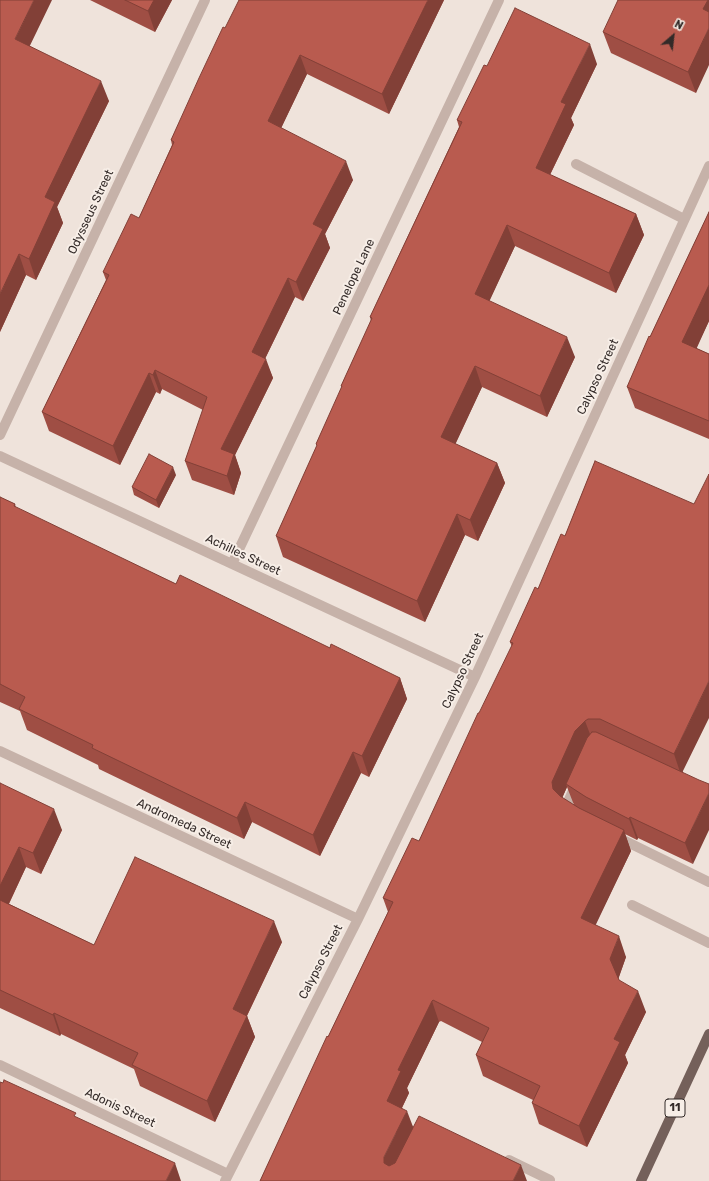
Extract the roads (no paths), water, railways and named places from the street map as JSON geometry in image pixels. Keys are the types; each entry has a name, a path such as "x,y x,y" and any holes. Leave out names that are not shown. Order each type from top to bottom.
{"main road":[{"name":"11","path":"641,1181 709,1034"}],"street":[{"name":"Odysseus Street","path":"0,435 205,0"},
{"name":"Penelope Lane","path":"232,564 499,0"},
{"path":"576,164 684,219"},
{"name":"Calypso Street","path":"227,1178 358,919 475,677 709,166"},
{"name":"Achilles Street","path":"0,456 475,677"},
{"name":"Andromeda Street","path":"0,752 358,919"},
{"path":"577,816 566,806 580,774"},
{"path":"611,834 709,882"},
{"path":"632,905 709,943"},
{"name":"Adonis Street","path":"0,1065 227,1178"},
{"path":"502,1157 551,1181"}]}
